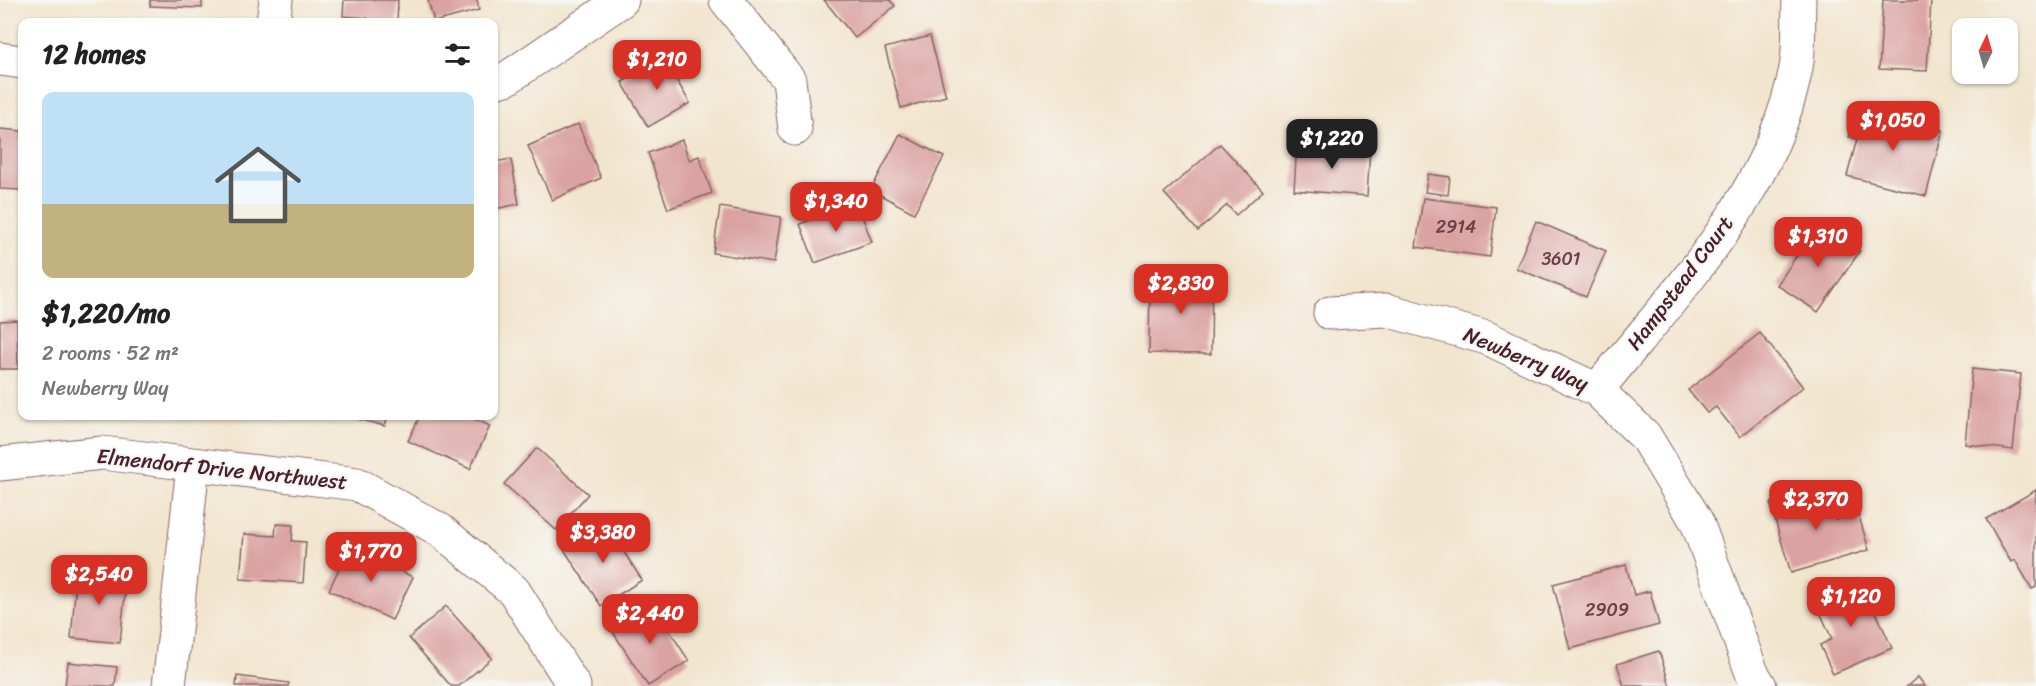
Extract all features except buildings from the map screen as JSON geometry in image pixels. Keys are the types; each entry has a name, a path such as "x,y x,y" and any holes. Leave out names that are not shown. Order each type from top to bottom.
{"street":[{"path":"274,18 276,0"},
{"path":"498,81 506,79 622,0"},
{"path":"726,0 789,80 795,129"},
{"name":"Hampstead Court","path":"1597,390 1716,243 1774,145 1796,67 1799,0"},
{"path":"0,59 18,61"},
{"name":"Newberry Way","path":"1330,314 1386,310 1486,338 1597,390 1645,436 1698,522 1752,673 1760,686"},
{"name":"Elmendorf Drive Northwest","path":"0,464 102,453 357,484 440,530 514,591 574,686"},
{"path":"170,686 193,465"}]}
